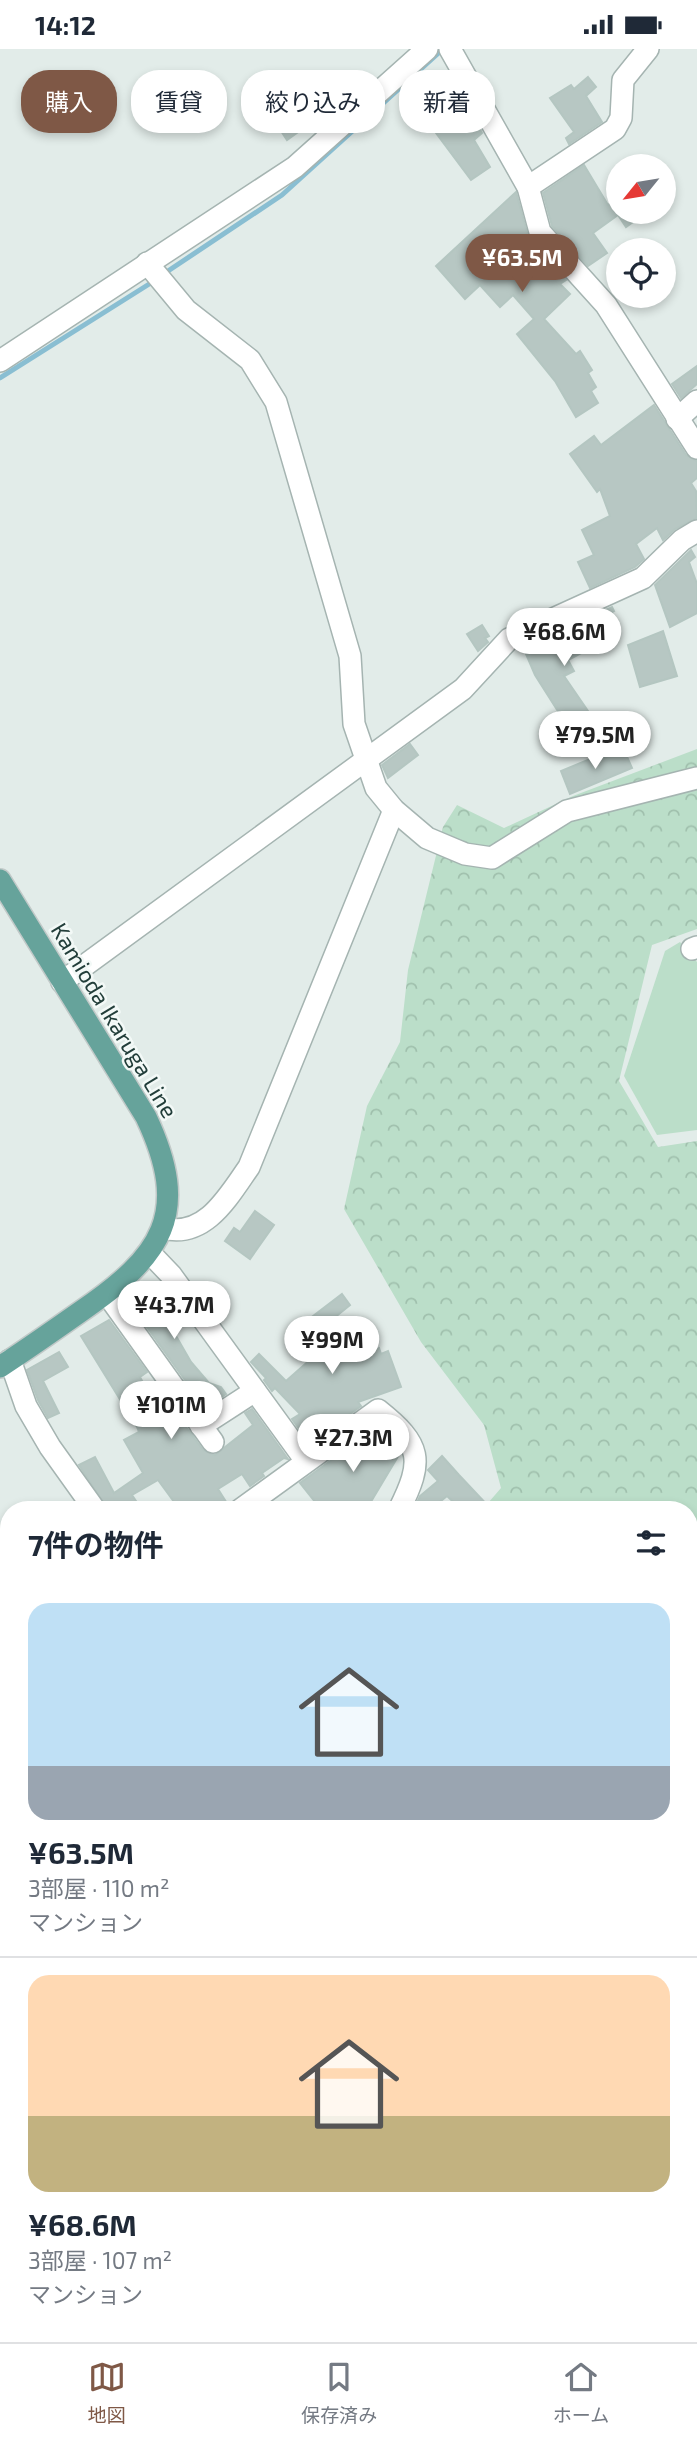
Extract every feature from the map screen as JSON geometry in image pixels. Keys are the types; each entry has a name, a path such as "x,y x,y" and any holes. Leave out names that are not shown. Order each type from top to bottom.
{"main road":[{"name":"Kamioda Ikaruga Line","path":"0,880 146,1117 159,1145 168,1178 163,1229 150,1253 129,1277 5,1364"}],"street":[{"path":"0,361 295,167 427,49"},
{"path":"450,49 528,187 540,232 606,305 639,353 657,390 697,448"},
{"path":"528,187 615,129 621,118 623,80 648,49"},
{"path":"147,263 186,310 250,360 276,402 350,656 354,724 376,788 394,810 427,838 465,854 492,858 567,811 697,778"},
{"path":"677,419 697,401"},
{"path":"62,982 463,689 509,639 643,578 682,540 697,531"},
{"path":"163,1229 175,1231 200,1225 223,1204 248,1167 394,810"},
{"path":"150,1253 171,1275 306,1461"},
{"path":"107,1294 207,1434 255,1391"},
{"path":"5,1364 50,1447 89,1501"},
{"path":"252,1501 378,1410 406,1433 411,1443 416,1466 402,1501"}],"green space":[{"path":"697,749 697,929 652,945 619,1081 658,1147 697,1141 697,1501 490,1501 501,1488 484,1425 421,1342 344,1209 367,1106 400,1042 408,970 443,827 457,805 504,828 573,796"},
{"path":"680,942 697,962 697,1130 657,1135 624,1076 665,951"}],"building":[{"path":"588,77 596,87 586,96 602,122 569,144 566,138 574,132 550,98 571,85 574,89"},
{"path":"282,133 297,133 287,140"},
{"path":"436,133 482,133 474,140 490,167 471,180"},
{"path":"584,165 606,202 606,224 593,233 606,254 588,266 552,226 543,193"},
{"path":"516,192 528,236 566,280 560,284 570,294 544,319 576,354 580,351 592,370 588,373 596,387 591,391 598,403 576,417 555,381 517,334 534,319 513,295 500,307 480,285 465,299 436,266"},
{"path":"697,366 697,384 681,398 672,384"},
{"path":"654,405 686,455 697,461 697,478 691,483 696,491 697,518 675,529 663,540 657,528 636,544 644,559 635,567 590,588 578,562 594,555 582,530 610,516 600,489 597,492 570,454 594,436 601,445"},
{"path":"691,550 695,557 689,562 697,584 697,613 670,627 655,585"},
{"path":"612,607 614,611 593,622 596,629 591,631 598,644 568,660 574,671 564,676 588,711 584,714 592,727 575,738 535,675 523,647"},
{"path":"482,625 489,636 485,638 488,642 478,651 467,634"},
{"path":"663,631 677,676 640,687 628,645"},
{"path":"410,744 418,755 388,778 382,765"},
{"path":"624,750 632,768 570,794 561,771 595,757 597,761"},
{"path":"255,1211 274,1225 250,1259 225,1241 234,1228 240,1232"},
{"path":"165,1289 187,1319 172,1329 191,1362 209,1383 221,1387 226,1394 205,1408 129,1302 149,1290 154,1296"},
{"path":"342,1294 350,1305 334,1318 365,1340 356,1357 379,1348 381,1354 388,1351 401,1387 358,1402 361,1406 309,1443 292,1419 300,1414 275,1388 272,1391 264,1380 266,1378 251,1362 259,1354 286,1381 329,1343 308,1320"},
{"path":"109,1320 147,1372 140,1377 165,1424 178,1416 203,1450 215,1455 253,1425 245,1413 252,1409 288,1459 284,1458 262,1473 264,1476 250,1486 242,1474 218,1489 226,1501 173,1501 158,1480 132,1495 136,1501 102,1501 79,1465 95,1457 114,1493 143,1473 124,1440 139,1432 81,1336"},
{"path":"59,1352 68,1367 43,1381 59,1413 48,1418 27,1370"},
{"path":"377,1427 400,1453 371,1501 314,1501 300,1483"},
{"path":"442,1456 484,1501 452,1501 447,1496 441,1501 418,1501 438,1481 428,1470"}],"waterway":[{"path":"162,275 282,195 443,49"},
{"path":"0,378 154,281"}]}
